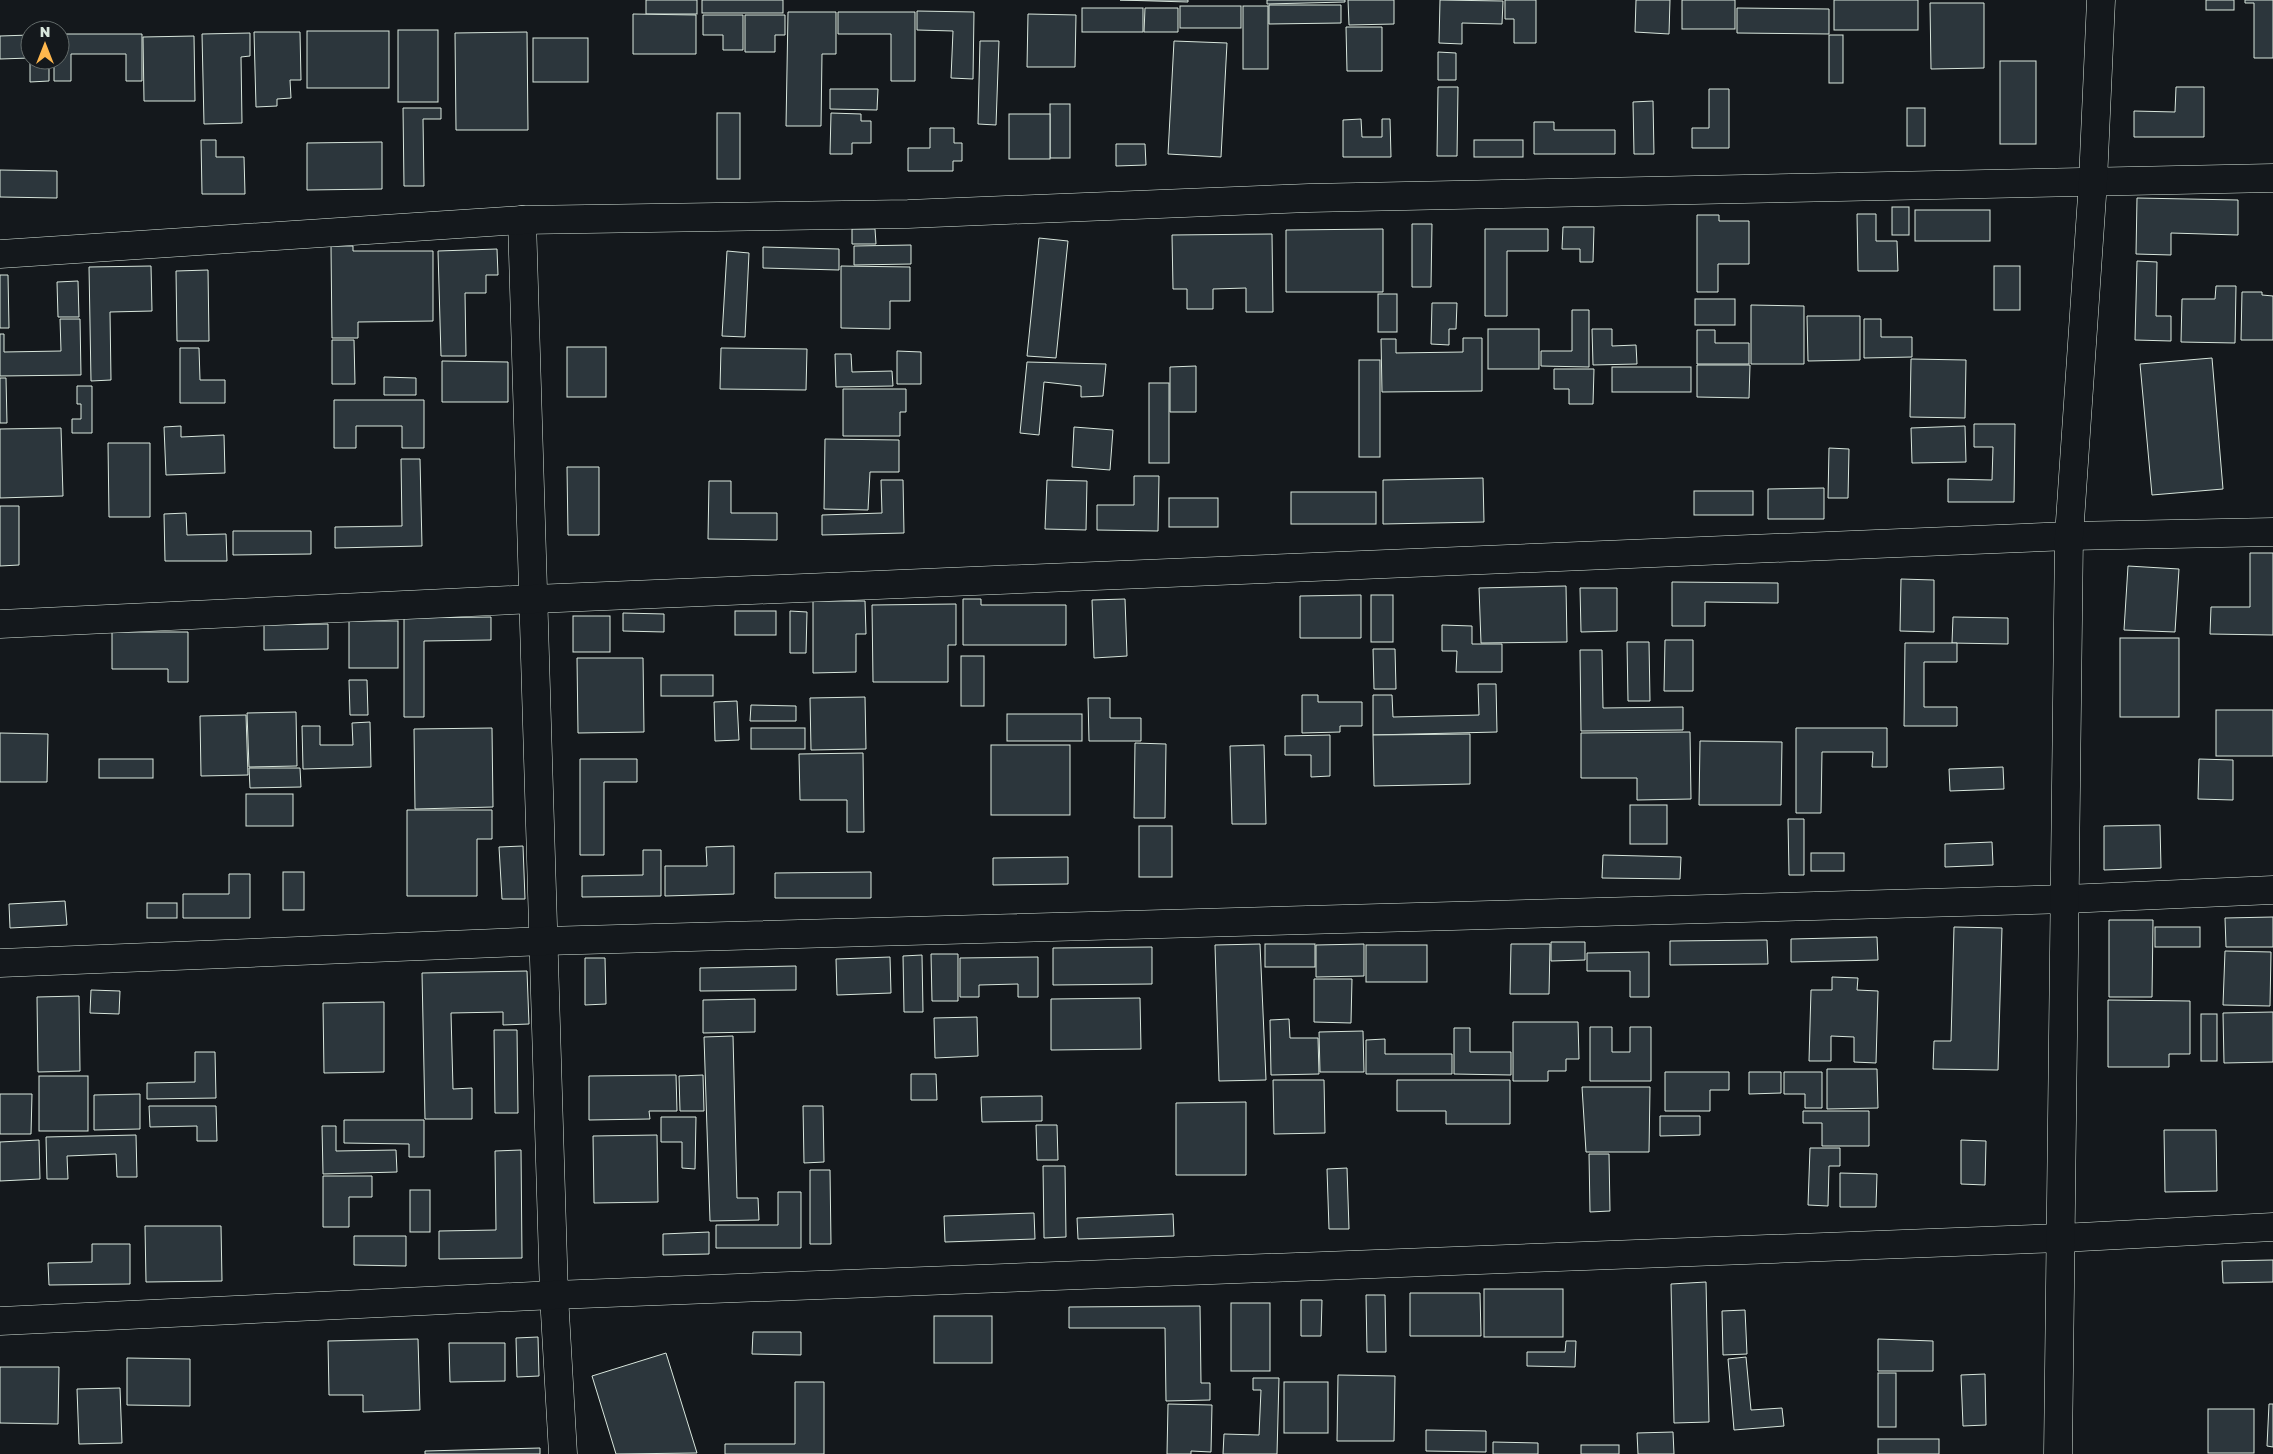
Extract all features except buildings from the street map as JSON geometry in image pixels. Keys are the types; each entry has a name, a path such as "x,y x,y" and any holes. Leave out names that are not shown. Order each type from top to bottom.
{"street":[{"path":"2058,1454 2070,536 2093,181 2101,0"},
{"path":"0,254 522,220 908,214 1309,198 2273,178"},
{"path":"522,220 545,941 554,1295 563,1454"},
{"path":"0,624 534,599 2070,536 2273,532"},
{"path":"0,964 545,941 2066,900 2273,890"},
{"path":"0,1321 554,1295 2061,1238 2273,1227"}]}
